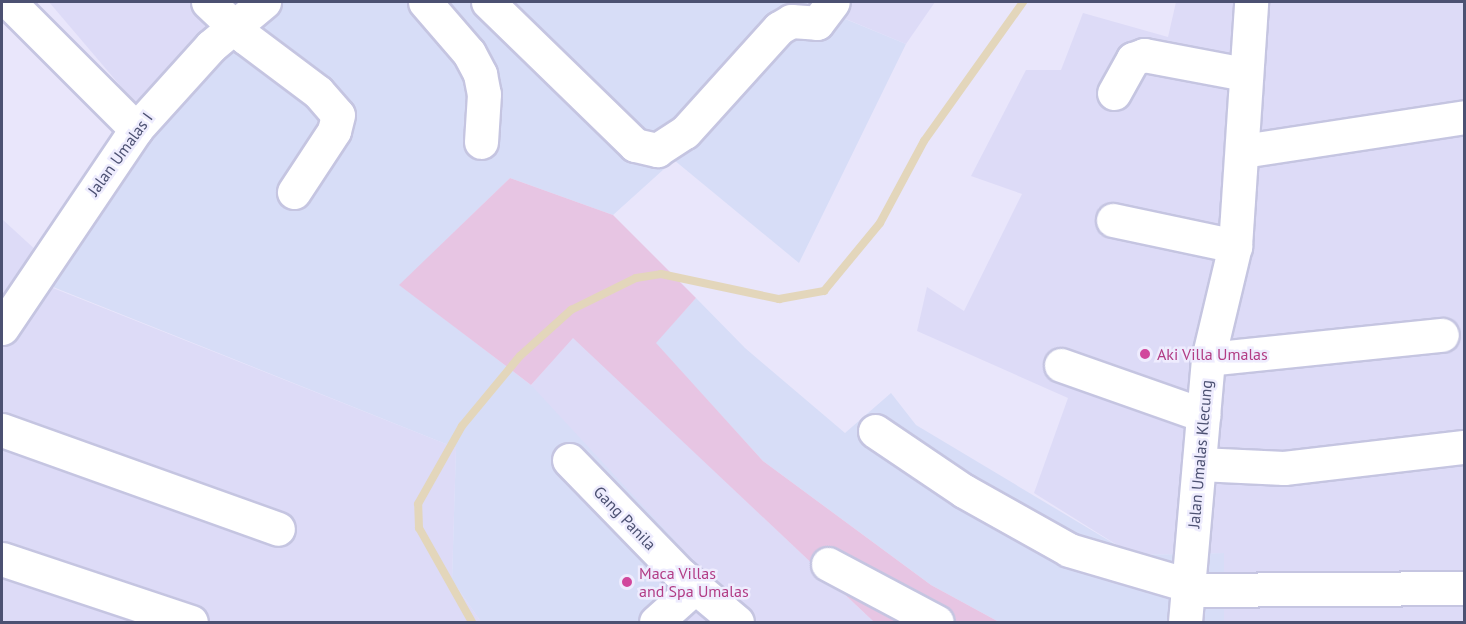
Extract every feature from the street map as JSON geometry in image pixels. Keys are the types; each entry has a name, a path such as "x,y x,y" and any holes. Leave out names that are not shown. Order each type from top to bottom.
{"street":[{"path":"9,2 136,129"},
{"path":"208,2 233,27 318,92 338,115 334,131 294,192"},
{"name":"Jalan Umalas I","path":"2,328 136,129 181,76 233,27 264,2"},
{"path":"425,2 469,53 480,74 484,94 481,142"},
{"path":"488,2 634,146 650,150 669,145 684,132 779,28 791,21 817,23 833,2"},
{"name":"Jalan Umalas Klecung","path":"1185,622 1208,359 1235,246 1251,2"},
{"path":"1114,93 1133,59 1144,55 1245,74"},
{"path":"1243,151 1464,117"},
{"path":"1113,220 1235,246"},
{"path":"1208,359 1442,335"},
{"path":"1062,365 1203,415"},
{"path":"2,430 278,529"},
{"path":"875,430 964,491 1059,545 1092,559 1187,588 1464,588"},
{"path":"1199,464 1284,468 1464,447"},
{"name":"Gang Panila","path":"569,460 694,588 737,622"},
{"path":"2,559 191,622"},
{"path":"828,564 937,622"},
{"path":"656,622 694,588"}],"shaded area":[{"path":"49,2 282,2 152,123"},
{"path":"282,2 804,2 906,44 799,263 674,160 613,215 510,178 400,285 531,385 717,586 665,622 481,622 452,580 456,448 53,287 51,264 152,123"},
{"path":"805,2 935,2 906,44"},
{"path":"1176,2 1464,2 1464,622 1224,622 1224,553 1133,555 1034,493 1068,398 917,331 927,287 964,311 1022,194 971,176 1026,70 1061,70 1083,13 1168,37"},
{"path":"510,178 613,215 696,298 656,343 763,461 931,585 999,622 874,622 573,338 531,385 399,285"},
{"path":"2,219 51,264 53,288 456,448 452,580 481,622 2,622"},
{"path":"696,298 745,348 845,433 891,393 916,425 1133,555 1224,553 1224,622 999,622 931,585 763,461 655,343"},
{"path":"573,337 874,622 665,622 531,385"}],"waterway":[{"path":"472,622 419,528 418,504 462,426 520,356 571,310 636,278 661,274 779,299 824,291 880,223 924,141 1023,2"}],"place":[{"name":"Aki Villa Umalas","path":"1145,354"},
{"name":"Maca Villas and Spa Umalas","path":"627,582"}]}
